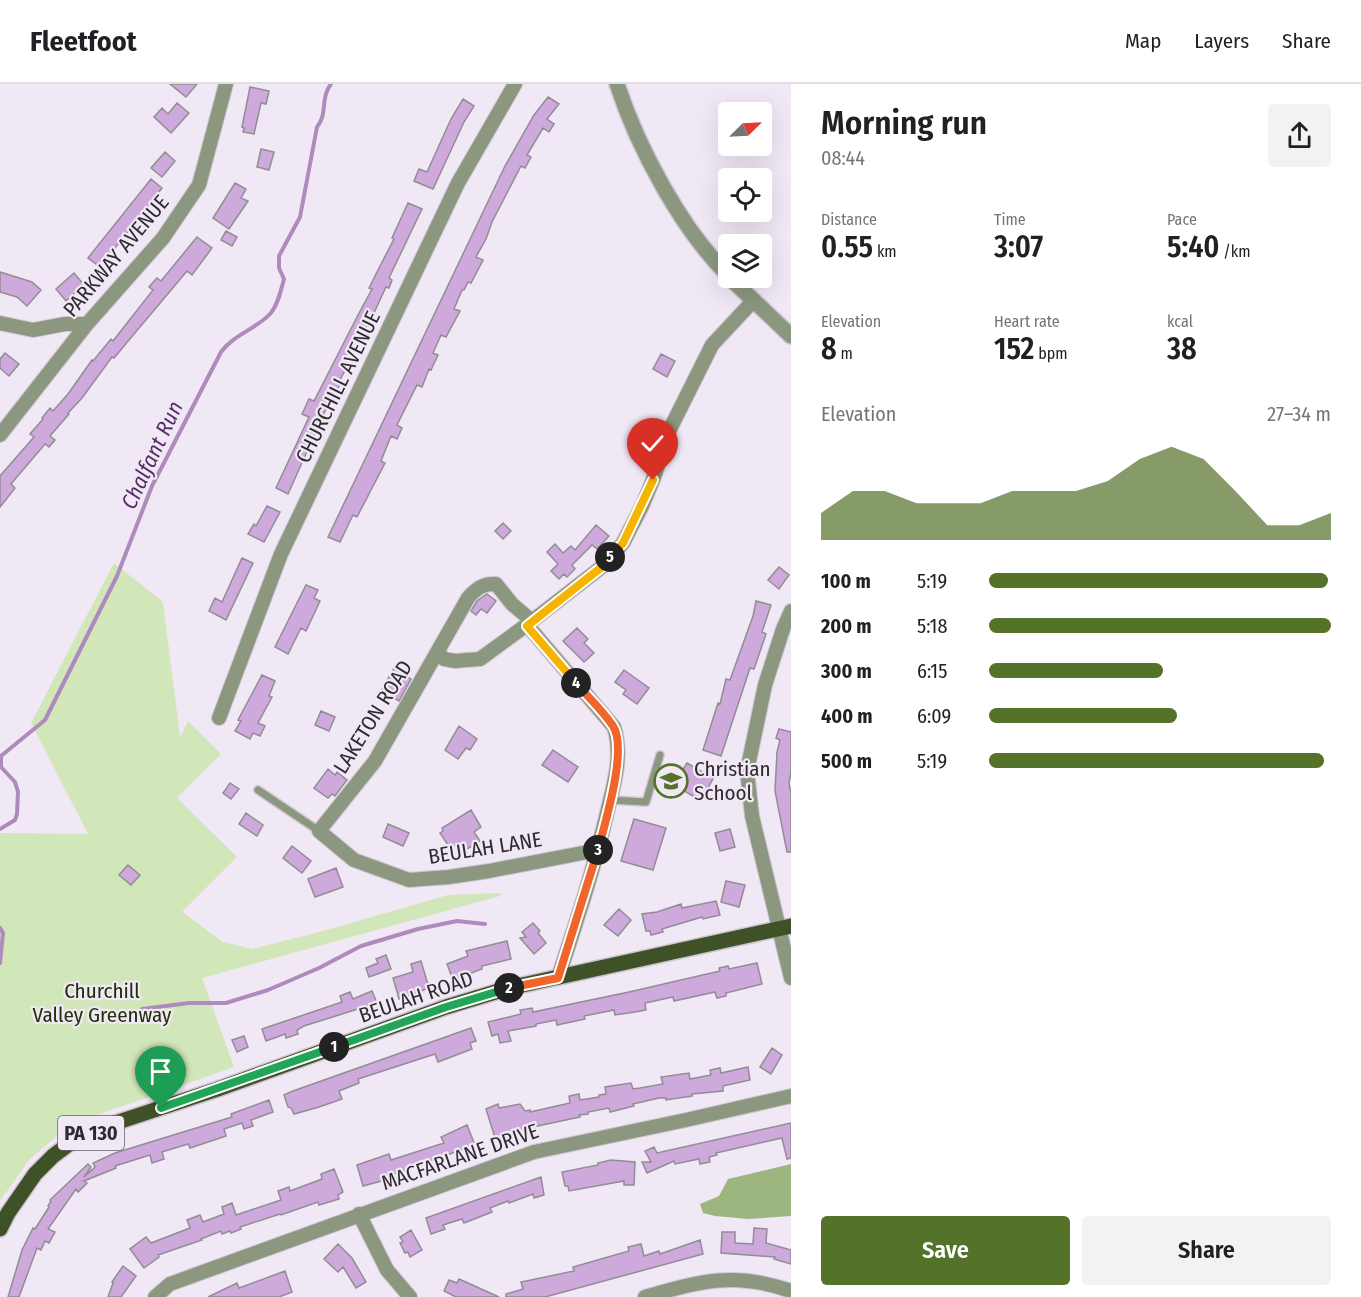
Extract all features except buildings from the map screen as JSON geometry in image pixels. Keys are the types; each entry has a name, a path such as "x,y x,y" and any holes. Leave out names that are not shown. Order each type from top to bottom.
{"main road":[{"name":"BEULAH ROAD","path":"0,1229 35,1174 53,1156 73,1141 103,1127 218,1089 446,1007 509,988 784,928"}],"street":[{"name":"PARKWAY AVENUE","path":"0,435 87,324 164,238 199,185 226,84"},
{"name":"CHURCHILL AVENUE","path":"219,718 281,554 458,183 515,84"},
{"path":"617,84 628,118 674,205 707,255 718,266"},
{"path":"741,288 791,336"},
{"path":"438,652 444,659 455,661 480,658 530,623 603,566 623,543 653,480 669,431 712,345 754,300"},
{"path":"0,323 33,330 65,324 87,324"},
{"name":"LAKETON ROAD","path":"319,831 375,761 468,598 478,587 496,584 530,623"},
{"path":"791,610 765,685 747,771 752,816 784,928 791,978"},
{"path":"530,623 614,727 619,742 618,767 598,850 558,978"},
{"name":"BEULAH LANE","path":"319,831 354,860 409,880 489,872 598,850"},
{"name":"MACFARLANE DRIVE","path":"155,1297 170,1284 534,1152 675,1123 791,1095"},
{"path":"359,1214 387,1270 410,1297"},
{"path":"645,1297 689,1284 722,1279 767,1283 791,1291"}],"lane":[{"path":"610,800 646,802 660,755"},
{"path":"258,790 319,831"}],"green space":[{"name":"Churchill Valley Greenway","path":"114,563 163,602 180,737 188,721 221,754 177,798 237,857 182,912 223,942 252,949 448,895 501,893 500,896 202,978 234,1067 91,1117 58,1135 29,1160 0,1201 0,833 88,834 31,723"},
{"path":"791,1164 791,1216 748,1219 703,1213 700,1204 719,1196 728,1179"}],"waterway":[{"name":"Chalfant Run","path":"0,829 15,820 18,792 15,782 1,767 1,756 45,720 117,576 152,486 221,352 232,341 270,314 277,302 284,279 279,268 279,256 300,217 317,127 331,84"},
{"path":"142,1009 189,1003 226,1003 268,990 319,968 361,946 418,929 457,921 485,924"},
{"name":"Chalfant Run","path":"0,928 3,933 0,963"}],"place":[{"name":"Christian School","path":"671,781"}],"route":[{"path":"161,1108 446,1007 509,988 558,978 598,850 618,767 619,742 614,727 527,626 603,566 623,543 653,480"}]}
